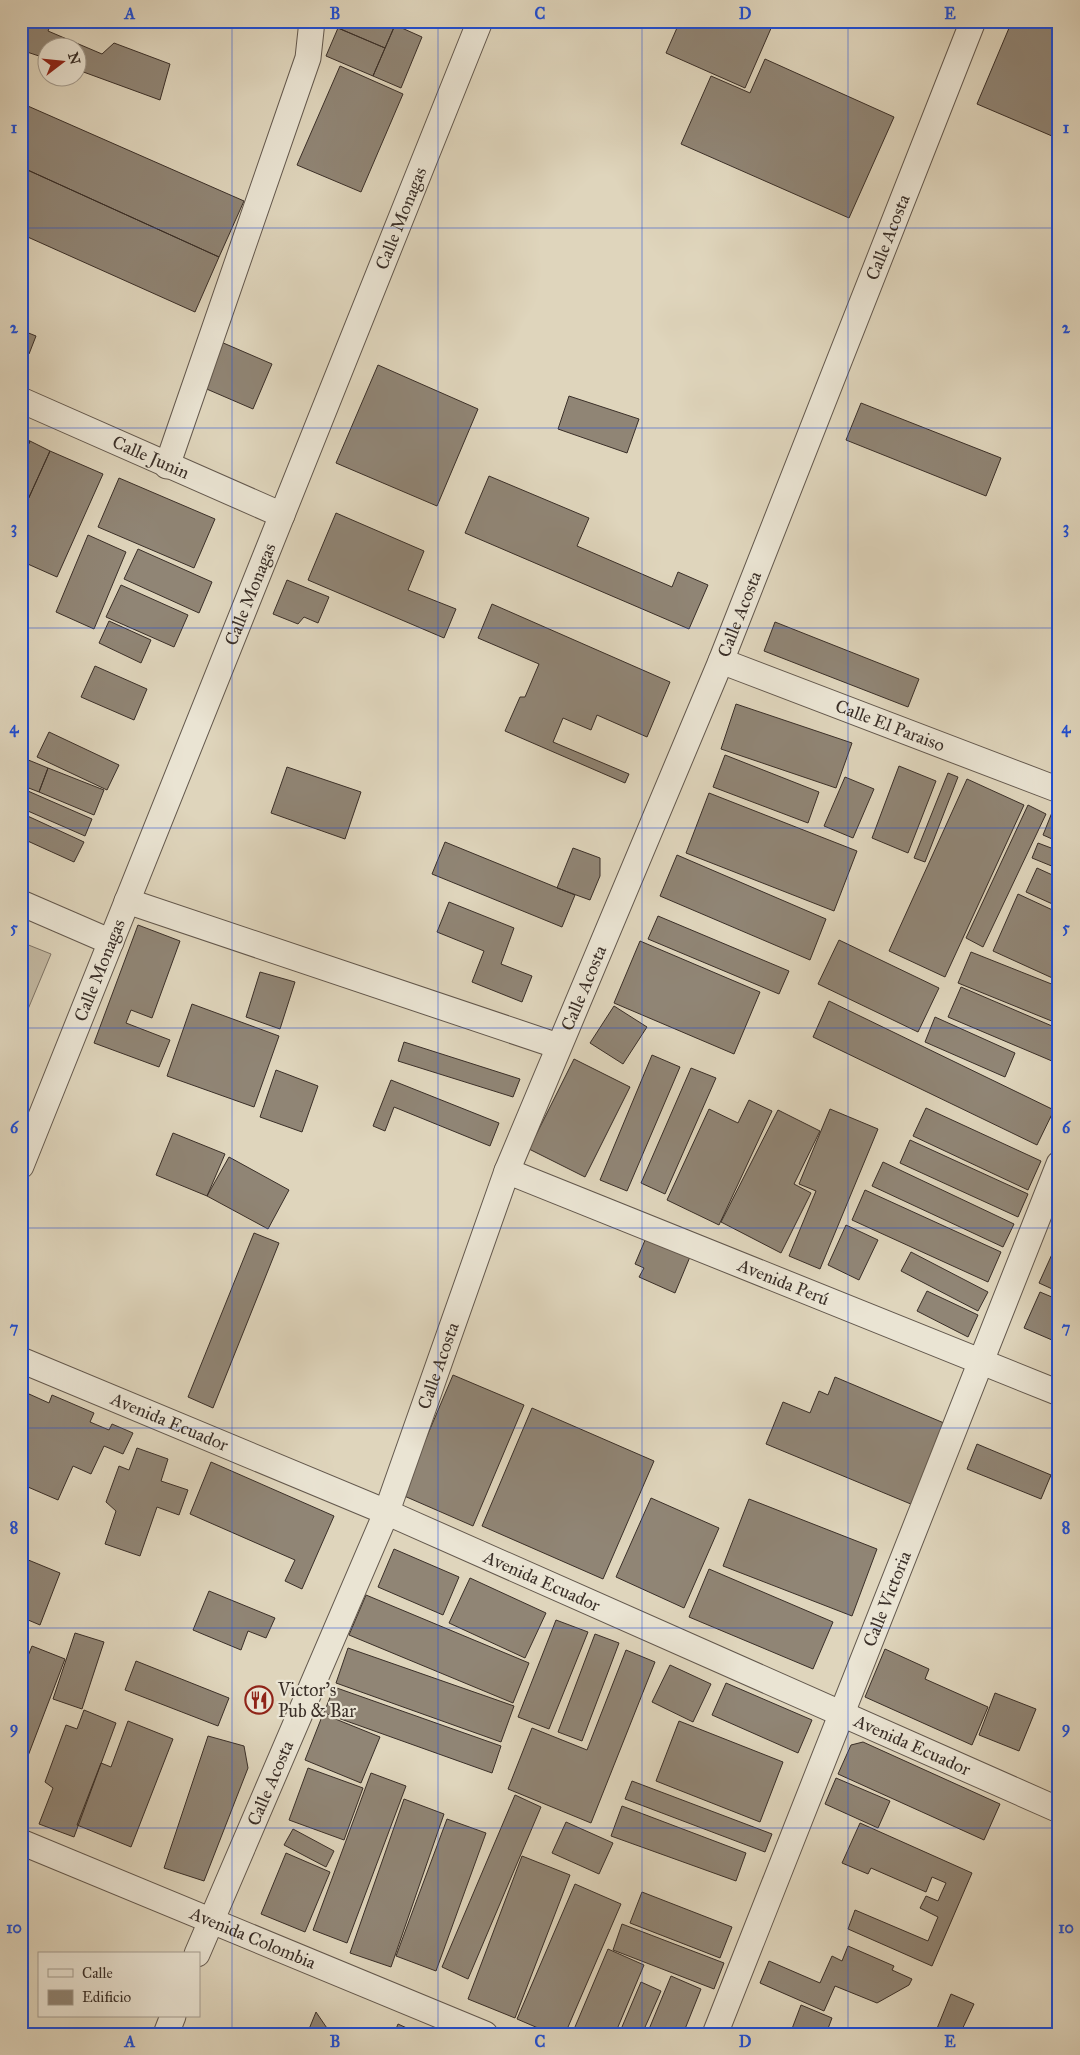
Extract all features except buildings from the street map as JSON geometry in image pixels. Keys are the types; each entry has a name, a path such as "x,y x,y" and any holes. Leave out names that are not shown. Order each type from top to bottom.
{"street":[{"path":"167,466 308,58 312,21"},
{"name":"Calle Monagas","path":"21,1166 480,21"},
{"name":"Calle Acosta","path":"198,1952 210,1919 386,1512 507,1171 721,661 972,21"},
{"name":"Calle Junin","path":"21,400 167,466 282,515"},
{"name":"Calle El Paraiso","path":"721,661 1059,790"},
{"path":"127,901 558,1046"},
{"path":"21,903 111,942"},
{"name":"Calle Victoria","path":"715,2034 1059,1164"},
{"name":"Avenida Perú","path":"507,1171 1059,1393"},
{"name":"Avenida Ecuador","path":"21,1360 386,1512 1059,1810"},
{"name":"Avenida Colombia","path":"21,1842 485,2034"},
{"path":"166,2034 171,2018"}],"shaded area":[{"path":"21,942 51,954 21,1026"}],"place":[{"name":"Victor's Pub & Bar","path":"259,1700"}]}
